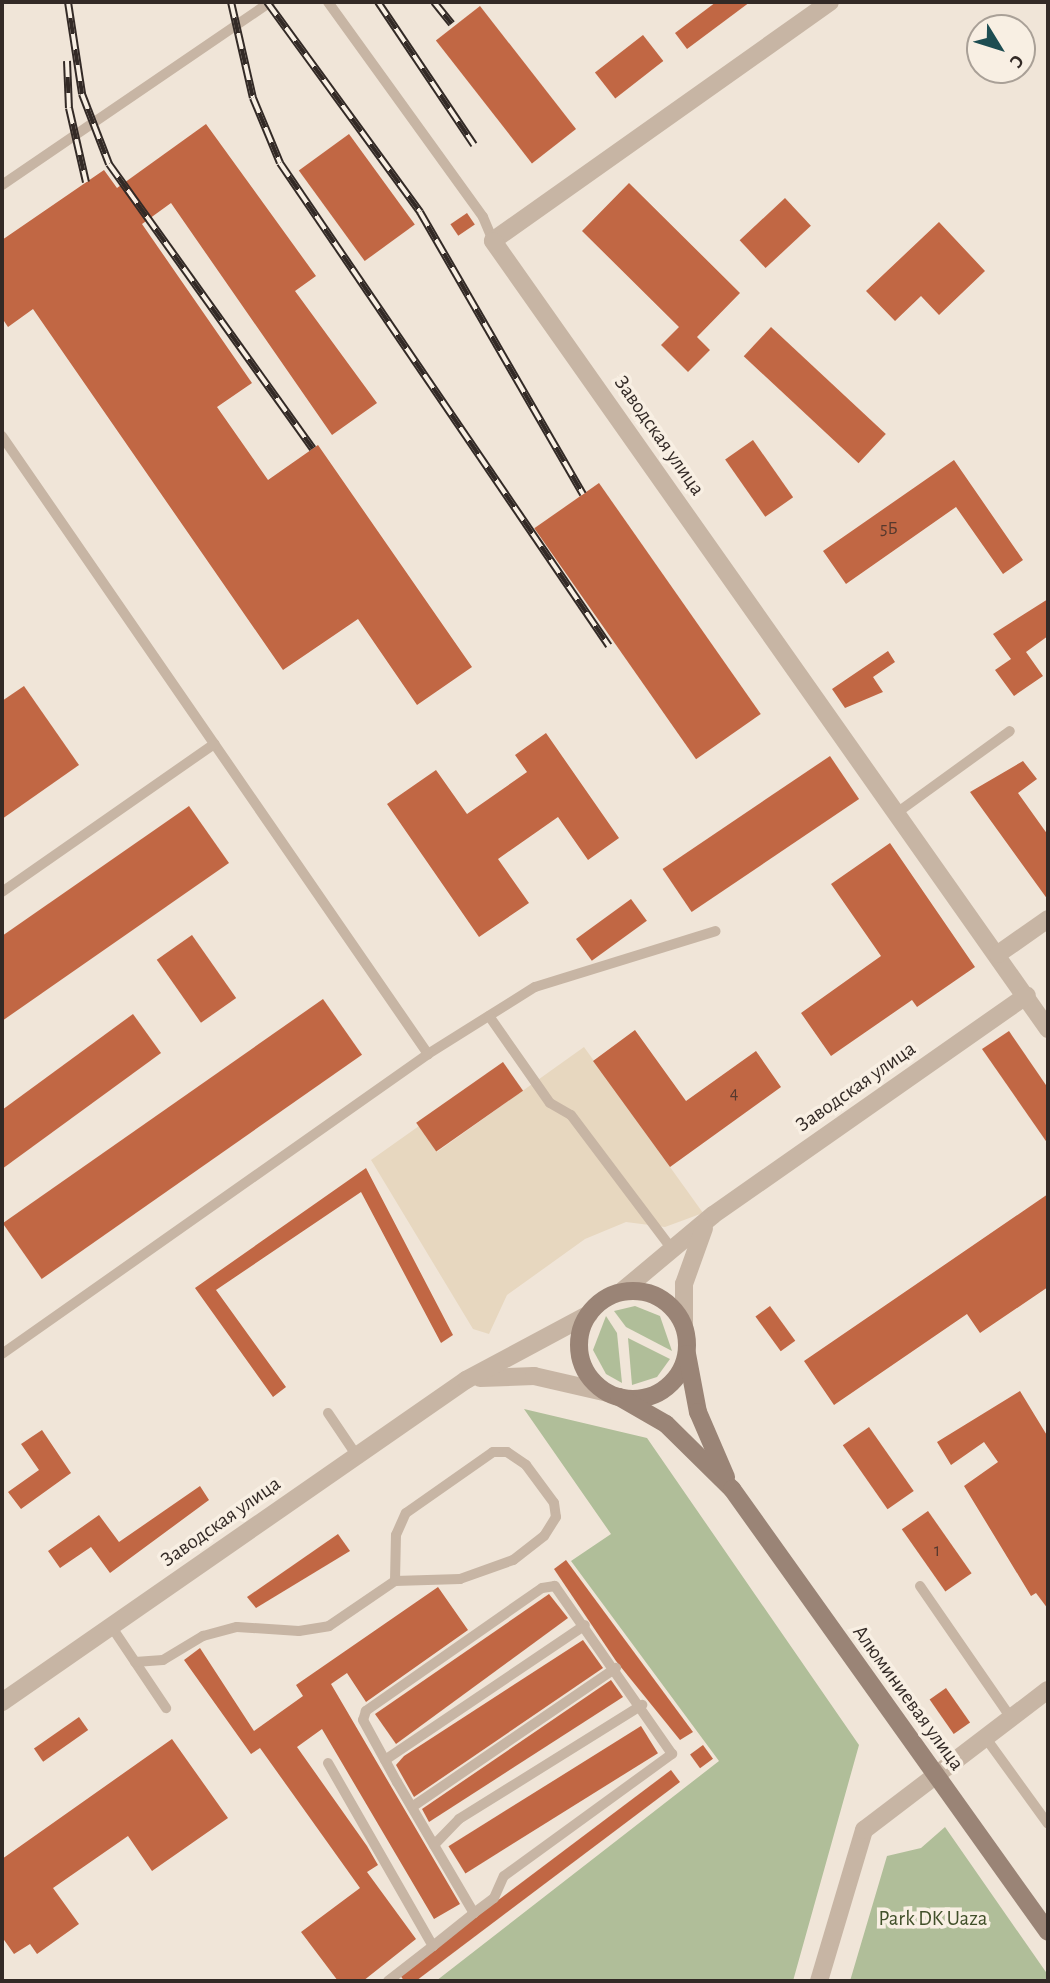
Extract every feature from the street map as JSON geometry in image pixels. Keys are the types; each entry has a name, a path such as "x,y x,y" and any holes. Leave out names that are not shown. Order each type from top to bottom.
{"main road":[{"path":"621,1292 652,1294 684,1325 698,1412 732,1489 666,1424 613,1395 591,1379 579,1354 589,1314 621,1292"},
{"path":"613,1395 643,1398 667,1387 687,1352"},
{"name":"Алюминиевая улица","path":"732,1489 1048,1930"}],"street":[{"path":"493,241 830,2"},
{"name":"Заводская улица","path":"493,241 1027,995 1048,1029"},
{"path":"998,954 1048,919"},
{"name":"Заводская улица","path":"621,1292 712,1216 1027,995"},
{"path":"684,1325 688,1267 712,1216"},
{"name":"Заводская улица","path":"2,1702 466,1380 589,1314"},
{"path":"466,1380 513,1374 613,1395"},
{"path":"819,1981 864,1830 1048,1690"}],"lane":[{"path":"2,185 270,2"},
{"path":"328,2 483,217 493,241"},
{"path":"2,436 428,1054"},
{"path":"898,812 1010,731"},
{"path":"2,892 214,744"},
{"path":"2,1354 428,1054 535,987 716,931"},
{"path":"489,1016 550,1103 571,1115 672,1250"},
{"path":"328,1413 357,1456"},
{"path":"135,1662 163,1660 203,1636 237,1627 299,1631 329,1626 395,1581 460,1579 513,1560 544,1536 556,1517 554,1503 526,1465 507,1452 493,1452 406,1513 396,1535 395,1581"},
{"path":"388,1981 474,1913 503,1888 504,1876 672,1754 642,1705 555,1586 542,1588 366,1711 363,1720 474,1913"},
{"path":"920,1586 1011,1718"},
{"path":"385,1760 585,1625"},
{"path":"111,1626 166,1708"},
{"path":"412,1807 616,1668"},
{"path":"434,1845 459,1819 642,1705"},
{"path":"985,1737 1048,1824"},
{"path":"328,1763 433,1946"}],"green space":[{"path":"635,1306 660,1316 672,1351 626,1327 614,1311"},
{"path":"606,1316 617,1333 622,1383 606,1374 593,1350"},
{"path":"628,1338 670,1359 657,1377 632,1385"},
{"path":"524,1409 647,1438 859,1745 793,1981 436,1981 719,1761 571,1561 611,1534"},
{"name":"Park DK Uaza","path":"945,1827 1048,1975 1048,1981 850,1981 887,1856 921,1848"}],"shaded area":[{"path":"584,1047 703,1213 665,1227 626,1222 585,1239 507,1295 489,1334 473,1329 371,1160 419,1126 437,1152"}],"building":[{"path":"716,2 750,2 687,49 675,33"},
{"path":"480,6 576,129 532,163 436,40"},
{"path":"643,35 663,61 615,99 595,73"},
{"path":"206,124 316,276 295,291 377,403 332,435 171,203 142,224 252,383 217,407 268,480 318,445 472,667 417,705 358,619 283,670 33,309 8,327 2,318 2,240 104,170 117,188"},
{"path":"349,134 415,225 365,261 299,170"},
{"path":"629,183 740,293 697,337 710,350 688,372 661,345 679,327 582,231"},
{"path":"785,198 811,226 766,268 740,240"},
{"path":"467,213 475,225 458,236 450,224"},
{"path":"939,222 985,271 939,315 921,296 895,321 866,291"},
{"path":"771,327 886,434 859,463 744,356"},
{"path":"753,440 793,497 765,517 725,460"},
{"path":"954,460 1023,560 1003,574 956,507 846,584 823,551"},
{"path":"599,483 761,714 696,759 534,528"},
{"path":"1048,599 1048,636 1026,652 1043,676 1014,696 995,670 1011,659 993,634"},
{"path":"888,651 895,662 873,677 883,692 845,708 832,689"},
{"path":"24,686 79,765 2,819 2,701"},
{"path":"546,733 619,838 588,860 558,817 498,859 529,903 479,937 387,804 436,770 467,814 527,772 515,755"},
{"path":"830,756 859,799 692,912 663,869"},
{"path":"1023,761 1037,779 1018,793 1048,835 1048,900 970,792"},
{"path":"189,806 229,863 2,1021 2,936"},
{"path":"890,843 975,967 917,1007 912,1000 831,1056 801,1013 881,956 831,884"},
{"path":"631,899 647,921 592,961 576,939"},
{"path":"192,935 236,998 201,1023 157,960"},
{"path":"323,999 362,1055 42,1279 3,1223"},
{"path":"133,1014 161,1053 2,1169 2,1110"},
{"path":"635,1030 686,1101 756,1051 781,1087 670,1167 593,1061"},
{"path":"1009,1031 1048,1088 1048,1144 982,1049"},
{"path":"503,1062 523,1091 436,1151 416,1123"},
{"path":"366,1168 453,1335 441,1343 361,1192 216,1290 286,1387 273,1397 195,1288"},
{"path":"1048,1194 1048,1287 980,1333 967,1314 834,1405 804,1361"},
{"path":"770,1306 795,1341 781,1351 755,1317"},
{"path":"1020,1391 1048,1437 1048,1609 1036,1593 1031,1596 964,1486 998,1462 984,1442 951,1465 937,1442"},
{"path":"869,1427 914,1491 888,1509 843,1445"},
{"path":"42,1430 71,1473 21,1509 8,1492 39,1470 21,1444"},
{"path":"200,1486 209,1500 110,1573 91,1547 60,1568 48,1551 99,1515 119,1542"},
{"path":"928,1511 972,1573 945,1592 902,1529"},
{"path":"338,1534 350,1551 256,1608 247,1597"},
{"path":"566,1560 693,1732 680,1740 616,1661 554,1569"},
{"path":"438,1587 468,1630 366,1702 347,1673 331,1684 460,1904 434,1919 322,1729 297,1747 367,1846 378,1865 367,1872 416,1939 363,1981 338,1981 301,1932 360,1888 260,1748 251,1754 184,1660 200,1648 254,1731 303,1696 296,1685"},
{"path":"549,1594 568,1618 396,1744 375,1714"},
{"path":"583,1640 603,1668 414,1797 396,1765 404,1756"},
{"path":"611,1680 623,1697 429,1822 422,1809"},
{"path":"946,1688 970,1722 954,1734 930,1699"},
{"path":"79,1717 88,1730 43,1762 34,1749"},
{"path":"641,1726 658,1753 465,1873 448,1846"},
{"path":"172,1739 228,1818 152,1871 128,1836 53,1888 79,1924 37,1954 30,1944 14,1954 2,1937 2,1859"},
{"path":"703,1745 713,1759 700,1768 690,1754"},
{"path":"671,1770 680,1782 416,1981 404,1981 399,1975"}],"railway":[{"path":"68,2 82,94 109,164 313,449"},
{"path":"231,2 253,98 280,163 609,646"},
{"path":"267,2 420,212 583,494"},
{"path":"378,2 474,145"},
{"path":"434,2 452,24"},
{"path":"67,61 69,108 86,182"}]}
